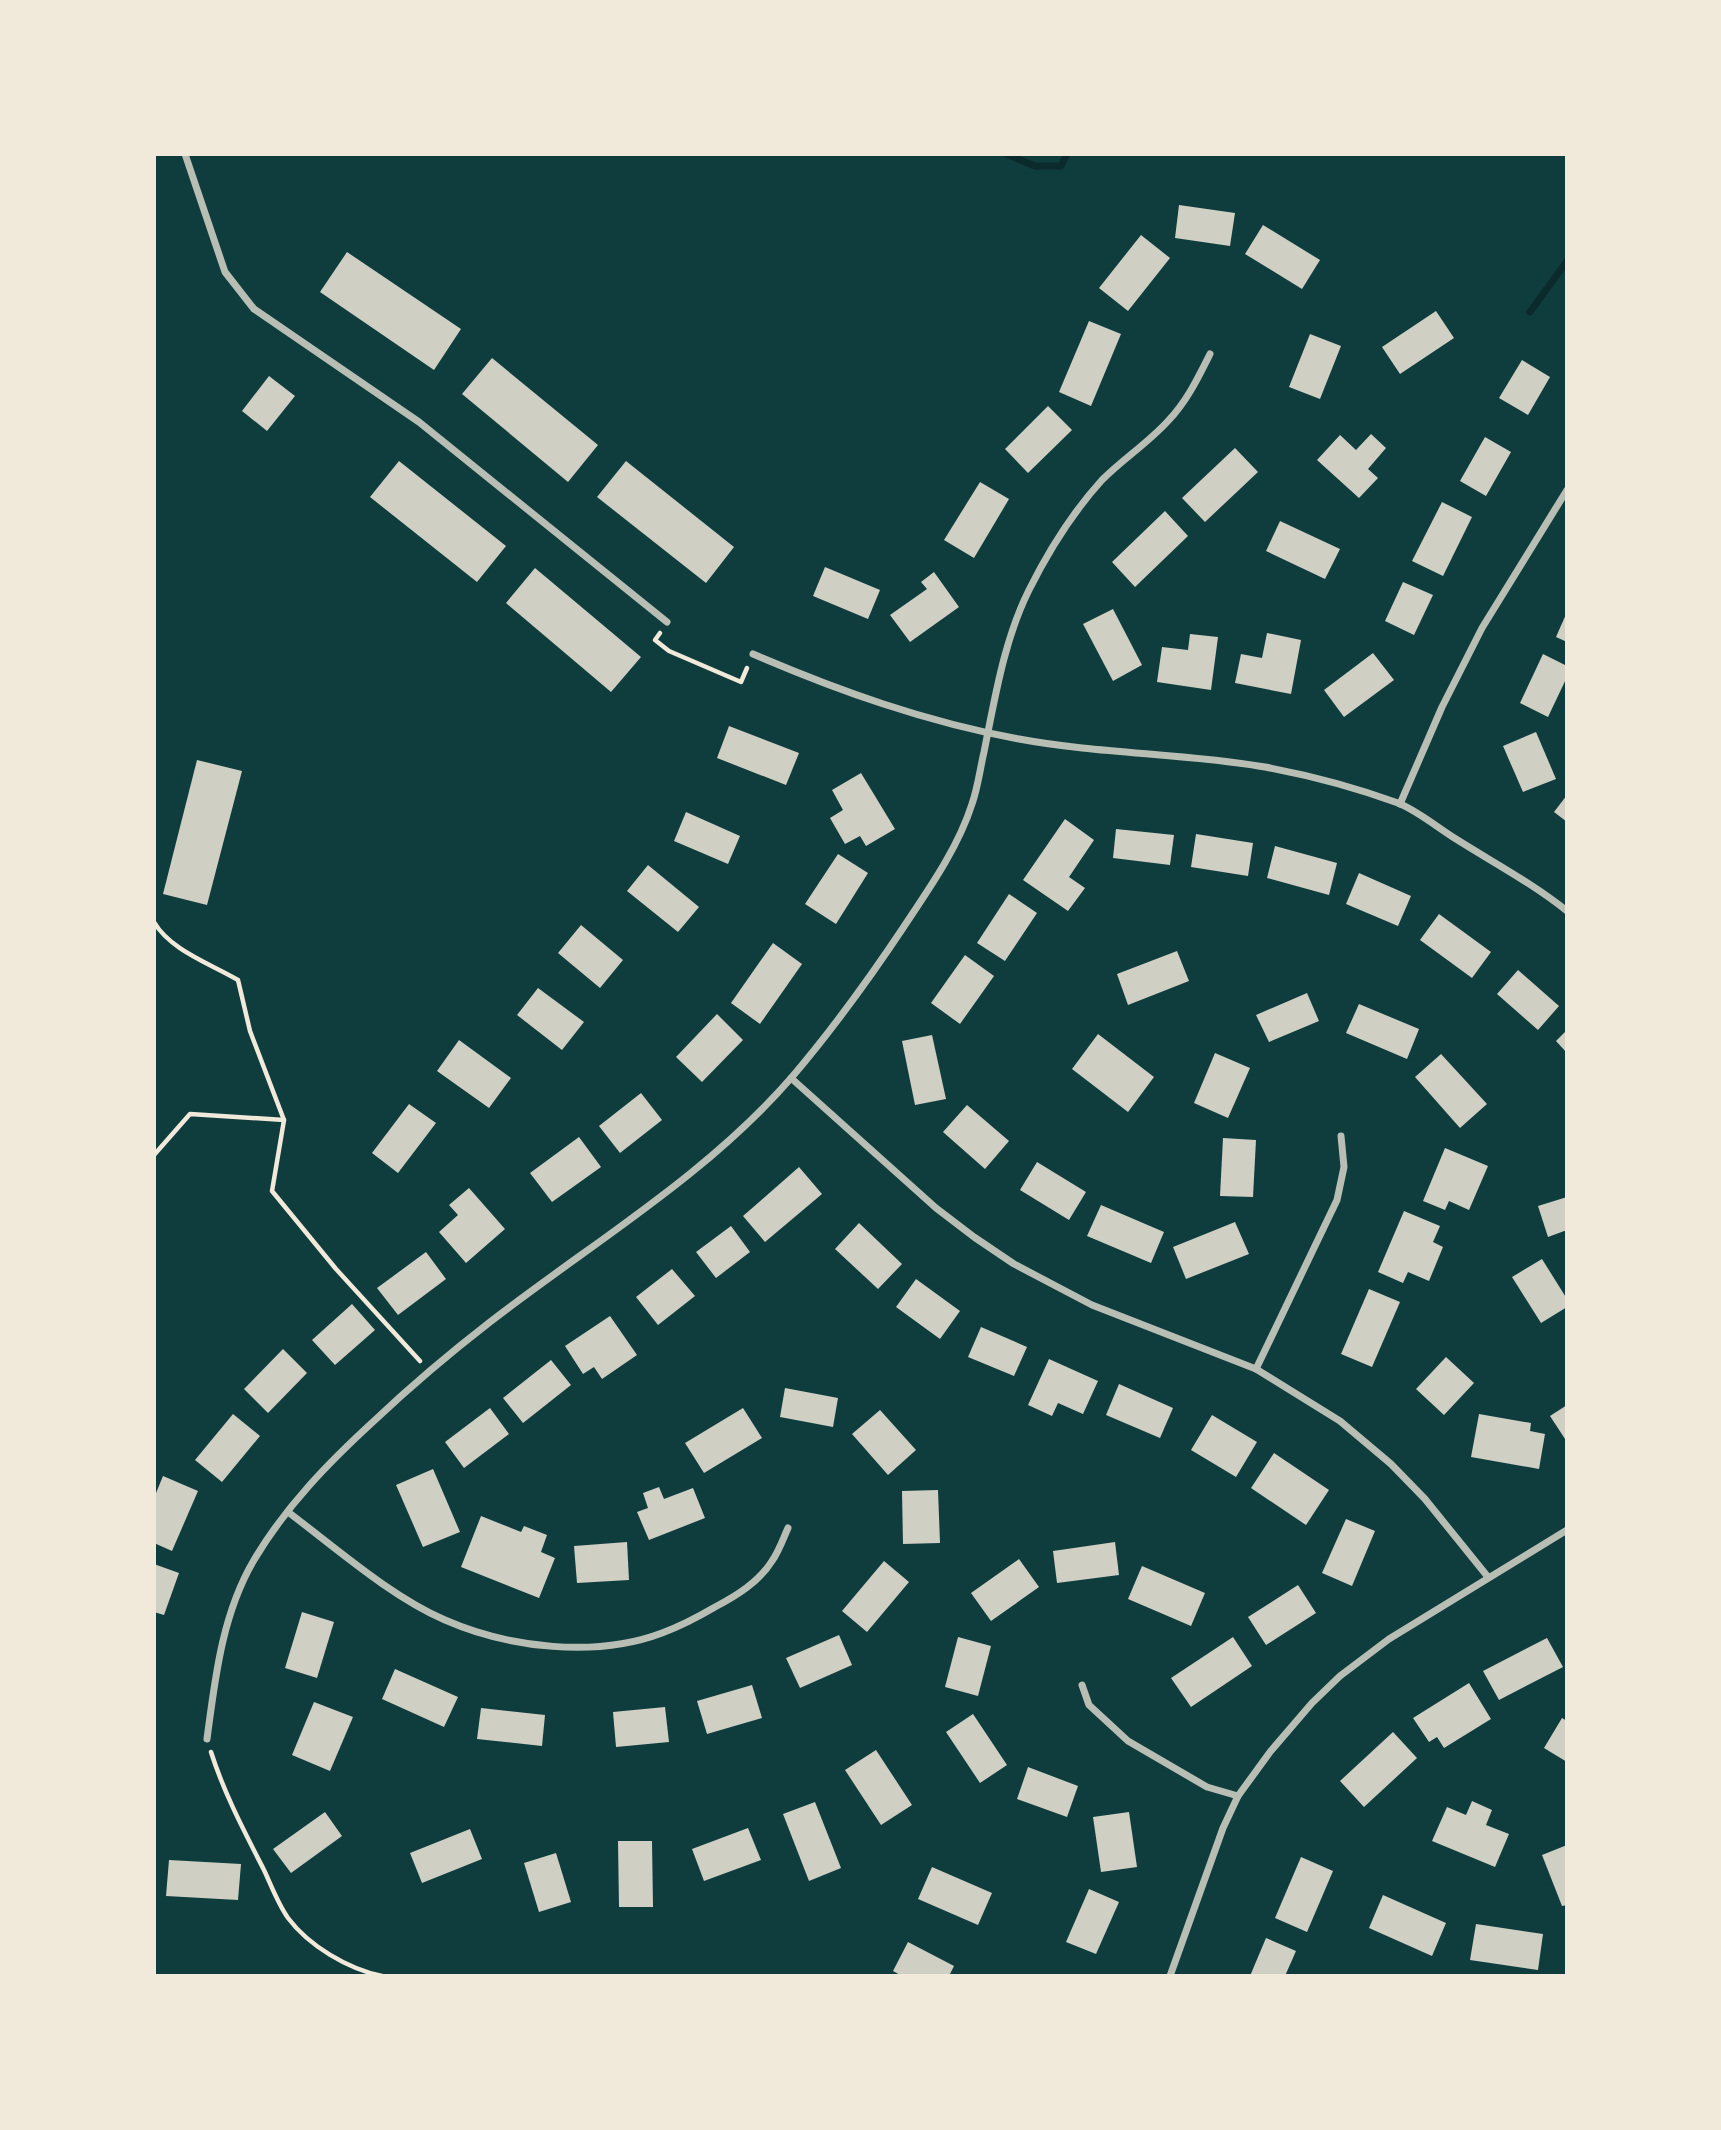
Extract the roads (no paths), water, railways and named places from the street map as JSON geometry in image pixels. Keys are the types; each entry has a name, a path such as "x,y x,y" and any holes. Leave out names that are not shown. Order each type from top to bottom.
{"street":[{"path":"185,154 225,272 254,309 419,422 667,622"},
{"path":"207,1739 217,1664 234,1604 253,1562 288,1512 326,1465 390,1405 489,1323 665,1194 725,1144 791,1078 866,982 939,873 961,832 973,802 1006,653 1028,592 1062,530 1106,477 1167,422 1190,395 1210,354"},
{"path":"1400,804 1442,707 1482,628 1567,490"},
{"path":"753,654 872,701 931,720 1018,739 1098,751 1265,767 1400,804 1539,889 1567,911"},
{"path":"791,1078 936,1208 1014,1264 1092,1305 1256,1369 1340,1421 1425,1499 1488,1577"},
{"path":"1256,1369 1337,1200 1344,1167 1340,1136"},
{"path":"288,1512 402,1596 424,1609 485,1635 518,1643 550,1646 627,1642 660,1634 686,1623 751,1584 772,1562 788,1528"},
{"path":"1170,1976 1223,1828 1238,1796 1270,1752 1312,1703 1340,1676 1389,1639 1567,1530"},
{"path":"1082,1685 1090,1705 1128,1741 1207,1787 1238,1796"}],"waterway":[{"path":"1006,154 1035,166 1061,166 1067,154"},
{"path":"1530,312 1567,261"}]}
